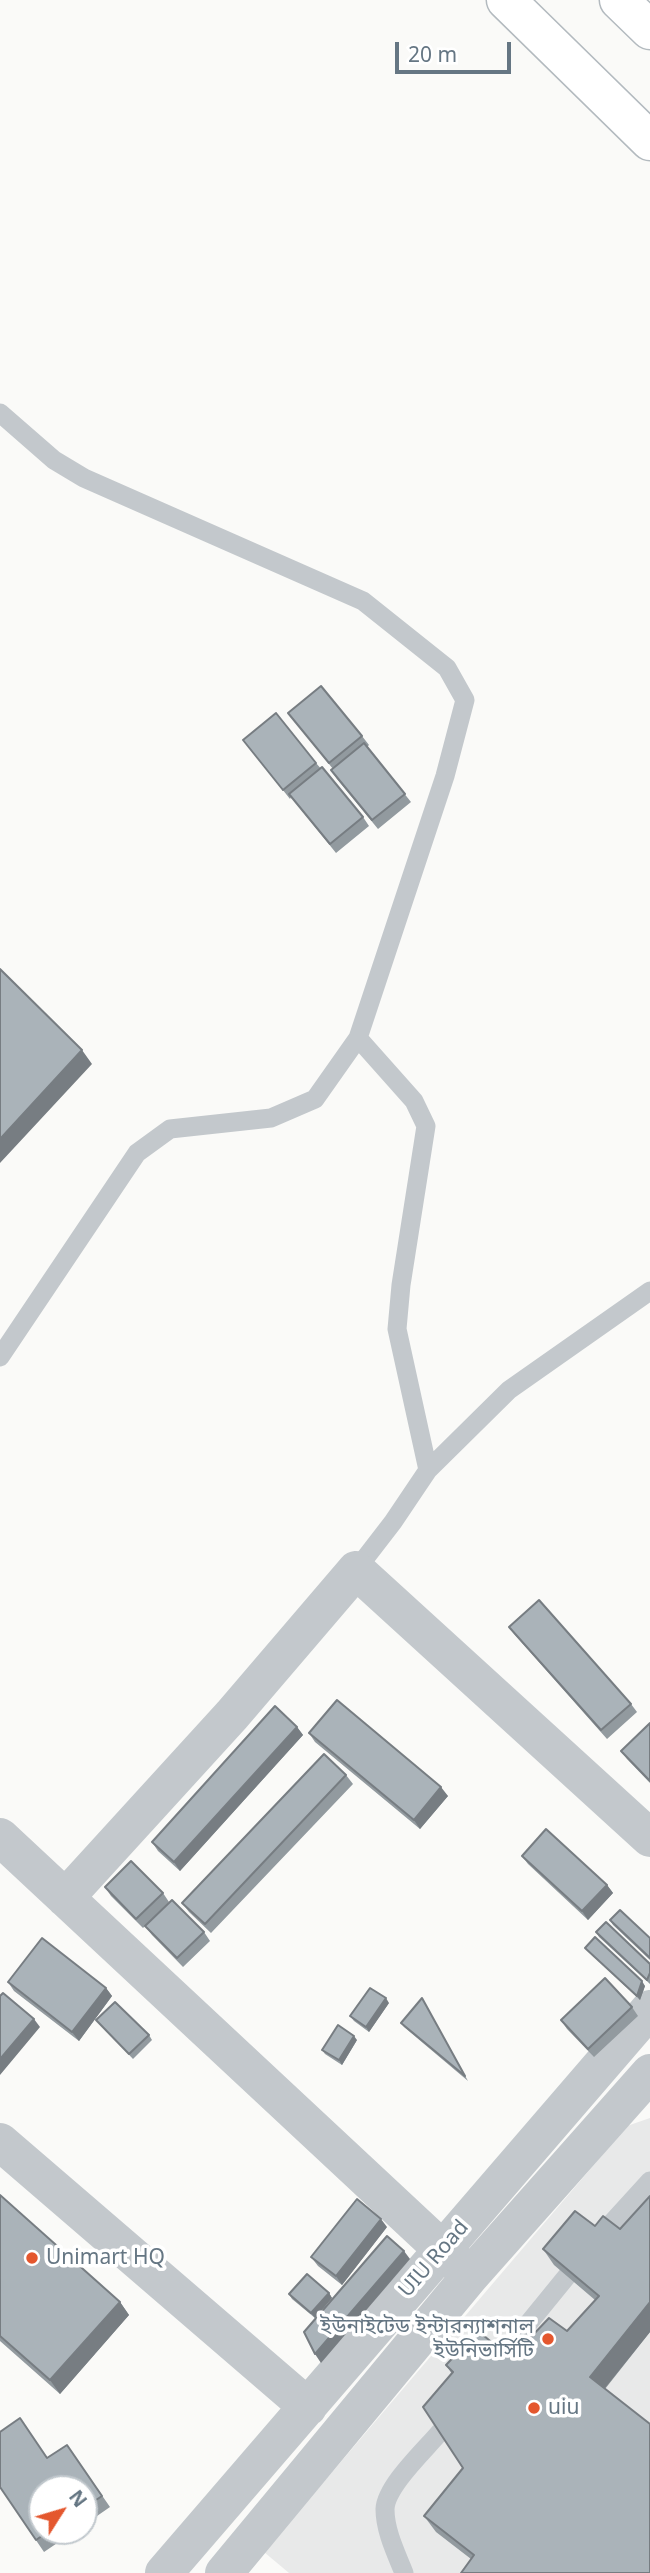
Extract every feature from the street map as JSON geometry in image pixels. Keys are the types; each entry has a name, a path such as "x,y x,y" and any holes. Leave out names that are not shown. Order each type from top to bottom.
{"main road":[{"path":"619,0 650,30"},
{"path":"512,6 650,141"}],"street":[{"path":"65,1898 232,1715 356,1570 650,1838"},
{"path":"0,1837 470,2276"},
{"name":"UIU Road","path":"176,2560 650,2009"},
{"name":"UIU Road","path":"222,2573 470,2276 650,2073"},
{"path":"0,2142 308,2407"},
{"path":"176,2560 222,2573"}],"lane":[{"path":"0,413 54,460 84,478 363,601 447,668 465,700 445,776 358,1038 315,1099 271,1118 170,1129 137,1153 0,1357"},
{"path":"358,1038 414,1101 426,1126 401,1285 397,1329 428,1470"},
{"path":"356,1570 428,1470 509,1390 650,1291"},
{"path":"599,2236 650,2181"},
{"path":"501,2357 567,2276"},
{"path":"404,2573 391,2541 385,2507 393,2487 440,2432"}],"shaded area":[{"name":"ইউনাইটেড ইন্টারন্যাশনাল ইউনিভার্সিটি","path":"650,2118 650,2573 289,2573 264,2552 627,2126"}],"building":[{"path":"321,686 362,736 329,763 288,713"},
{"path":"276,713 316,763 283,790 243,740"},
{"path":"364,743 405,794 372,820 331,770"},
{"path":"322,767 363,817 330,844 289,794"},
{"path":"0,969 82,1050 0,1139"},
{"path":"539,1600 631,1704 601,1730 509,1627"},
{"path":"337,1700 441,1787 414,1820 309,1733"},
{"path":"275,1706 297,1727 174,1862 152,1842"},
{"path":"650,1723 650,1781 621,1751"},
{"path":"324,1754 346,1775 205,1924 182,1903"},
{"path":"546,1829 607,1885 582,1911 522,1856"},
{"path":"131,1861 163,1893 136,1919 105,1887"},
{"path":"172,1900 204,1932 177,1958 145,1926"},
{"path":"620,1910 650,1938 650,1958 610,1920"},
{"path":"606,1922 650,1964 647,1980 596,1932"},
{"path":"595,1937 642,1981 637,1996 585,1948"},
{"path":"42,1938 106,1988 72,2032 8,1982"},
{"path":"605,1978 632,2007 588,2049 561,2020"},
{"path":"370,1988 386,1998 366,2027 350,2016"},
{"path":"3,1993 34,2019 0,2059 0,1996"},
{"path":"422,1998 465,2076 401,2023"},
{"path":"115,2002 149,2035 129,2054 96,2020"},
{"path":"338,2025 354,2036 339,2060 322,2050"},
{"name":"Unimart HQ","path":"0,2195 120,2302 50,2380 0,2336"},
{"name":"uiu","path":"650,2196 650,2302 590,2377 650,2424 650,2573 461,2573 474,2555 424,2516 463,2468 423,2407 453,2372 446,2365 478,2331 511,2358 549,2318 567,2331 599,2296 543,2249 575,2211 595,2226 603,2216 620,2229"},
{"path":"357,2199 381,2219 336,2276 311,2257"},
{"path":"387,2236 404,2251 315,2354 304,2332"},
{"path":"307,2274 329,2293 311,2313 289,2294"},
{"path":"20,2418 47,2458 67,2445 88,2475 28,2475 28,2528 0,2487 0,2432"}],"place":[{"name":"Unimart HQ","path":"32,2258"},
{"name":"ইউনাইটেড ইন্টারন্যাশনাল ইউনিভার্সিটি","path":"548,2339"},
{"name":"uiu","path":"534,2408"}]}
